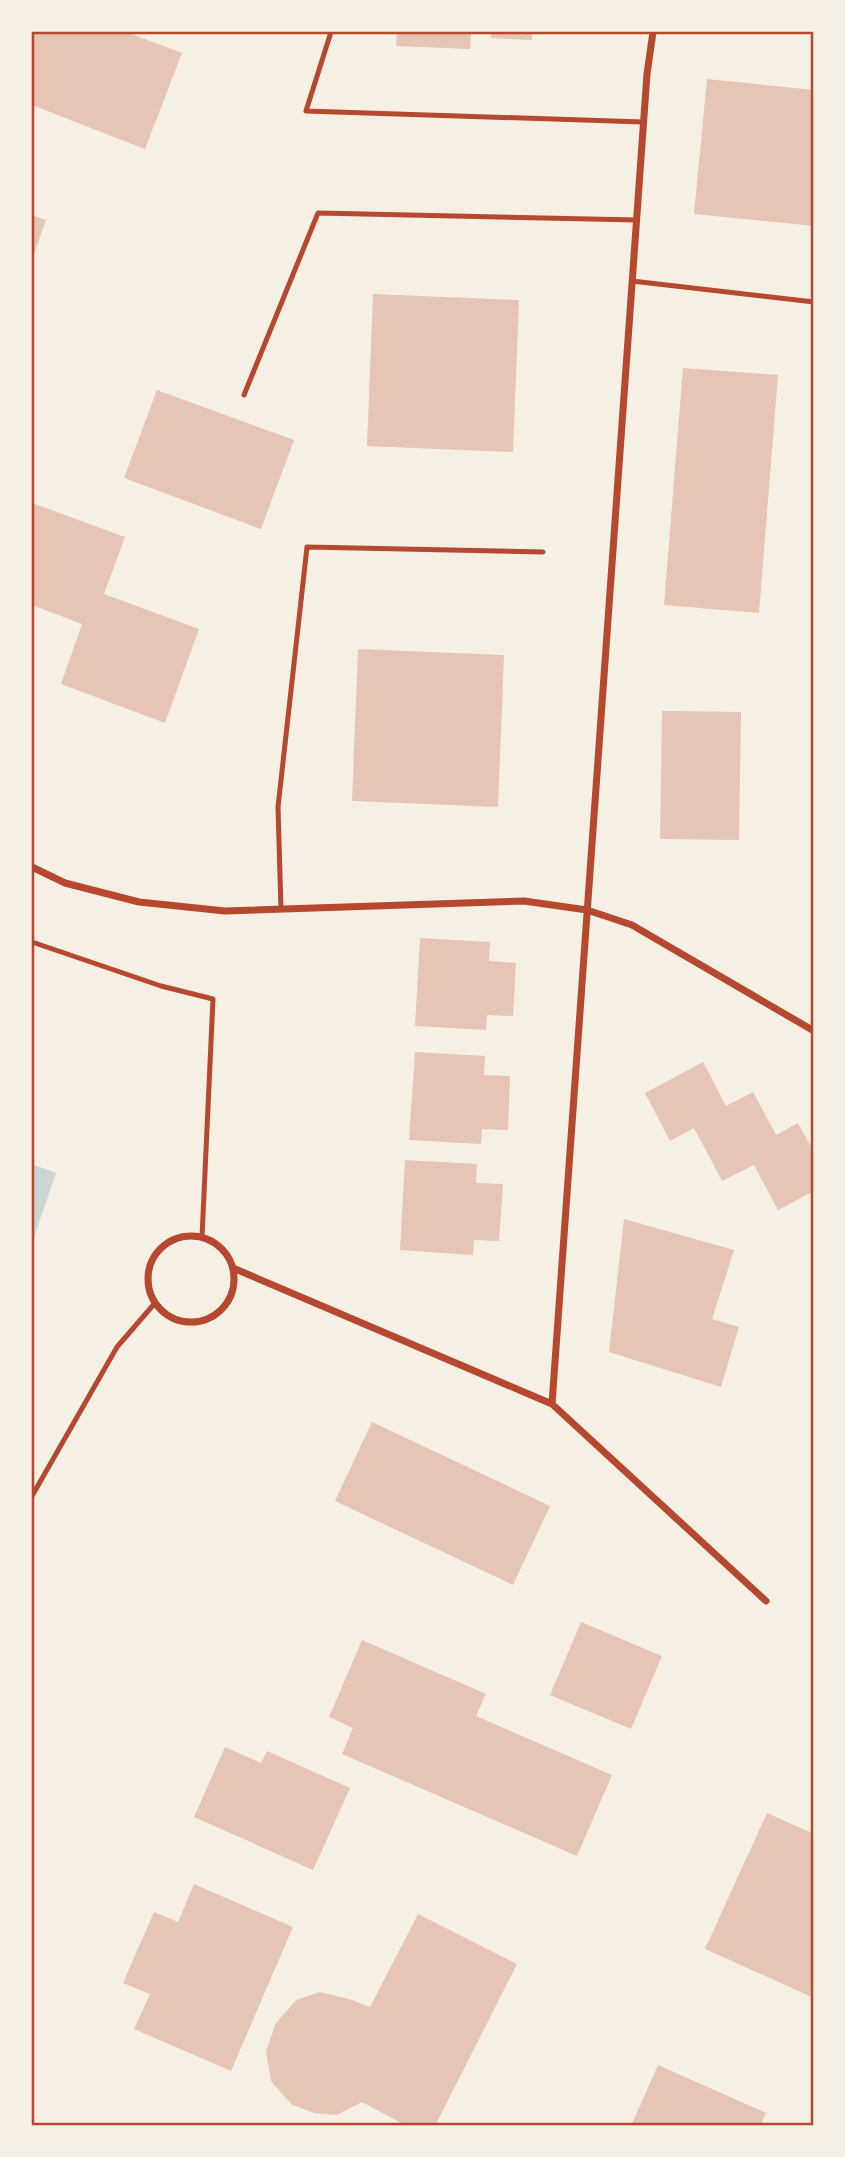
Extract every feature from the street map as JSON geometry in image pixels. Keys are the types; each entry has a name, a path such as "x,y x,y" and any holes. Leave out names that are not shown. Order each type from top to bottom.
{"street":[{"path":"552,1404 643,122 653,32"},
{"path":"32,867 65,883 139,902 225,911 524,901 587,910 632,925 814,1031"},
{"path":"187,1235 216,1243 227,1255 233,1268 234,1283 230,1298 223,1308 211,1317 197,1321 181,1321 167,1315 155,1303 149,1290 148,1275 152,1260 160,1247 172,1239 187,1235"},
{"path":"233,1268 552,1404 766,1601"}],"lane":[{"path":"331,32 306,111 643,122"},
{"path":"244,396 318,213 636,220"},
{"path":"632,281 814,302"},
{"path":"281,909 278,807 307,547 543,551"},
{"path":"32,942 161,986 213,999 202,1237"},
{"path":"32,1494 117,1347 155,1303"}],"shaded area":[{"path":"32,1164 56,1173 32,1243"}],"building":[{"path":"33,32 126,32 182,53 145,149 32,105"},
{"path":"397,32 471,32 470,49 396,46"},
{"path":"492,32 532,32 532,40 491,38"},
{"path":"707,79 814,90 814,226 694,214"},
{"path":"32,215 46,220 32,260"},
{"path":"373,294 519,300 513,452 367,446"},
{"path":"683,368 778,375 759,613 664,605"},
{"path":"157,390 294,440 261,529 124,478"},
{"path":"32,503 125,537 104,594 199,629 165,723 61,684 82,624 32,605"},
{"path":"358,649 504,655 498,807 352,801"},
{"path":"662,711 741,712 739,840 660,839"},
{"path":"420,938 490,942 489,961 516,963 513,1016 487,1015 486,1030 415,1026"},
{"path":"415,1052 485,1056 484,1075 510,1076 508,1130 482,1129 481,1144 409,1140"},
{"path":"703,1062 726,1106 753,1092 776,1135 798,1123 814,1152 814,1191 778,1210 754,1165 722,1181 694,1128 670,1141 645,1093"},
{"path":"405,1160 477,1164 476,1183 503,1184 499,1241 474,1240 473,1255 400,1250"},
{"path":"624,1219 734,1250 712,1319 739,1327 721,1387 609,1352"},
{"path":"372,1422 550,1506 513,1585 335,1501"},
{"path":"581,1622 662,1656 631,1729 550,1695"},
{"path":"362,1640 486,1694 476,1716 612,1775 577,1856 342,1754 353,1728 329,1717"},
{"path":"225,1747 261,1763 267,1751 350,1788 313,1870 194,1817"},
{"path":"767,1813 814,1834 814,1998 705,1949"},
{"path":"194,1884 293,1927 231,2071 134,2029 150,1994 123,1983 154,1912 178,1922"},
{"path":"418,1914 517,1964 435,2126 407,2126 362,2102 337,2115 314,2113 291,2104 271,2081 266,2051 276,2023 296,2000 320,1992 370,2007"},
{"path":"658,2065 766,2113 760,2126 631,2126"}]}
